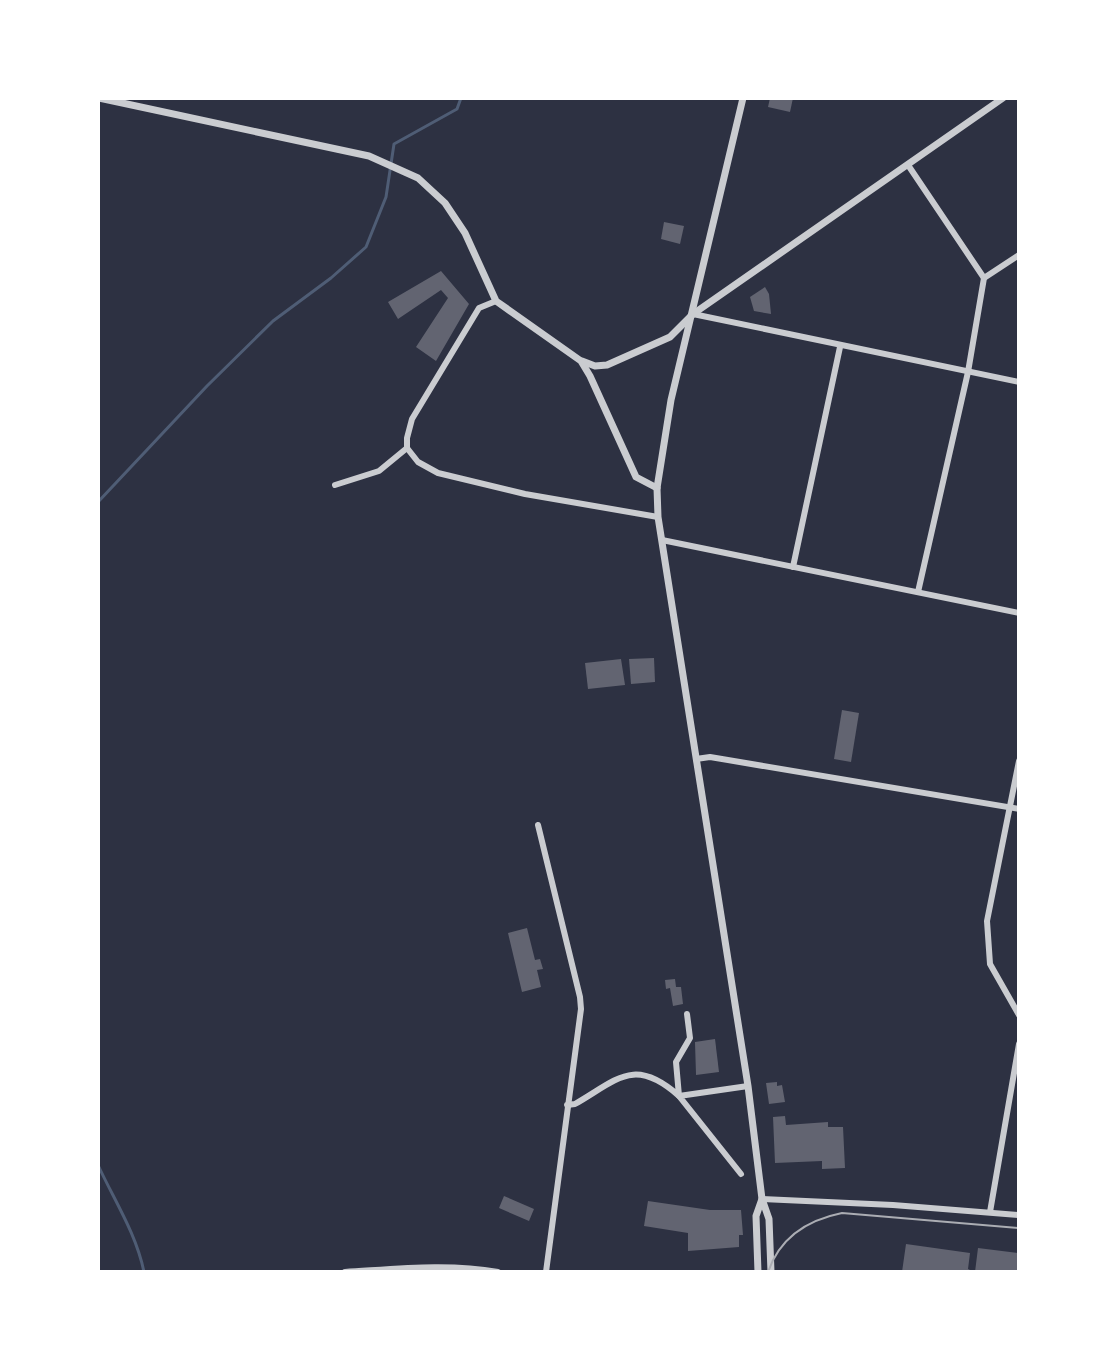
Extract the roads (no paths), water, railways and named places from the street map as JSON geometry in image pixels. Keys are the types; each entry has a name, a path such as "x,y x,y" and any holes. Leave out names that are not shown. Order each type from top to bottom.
{"street":[{"path":"99,98 369,156 418,178 445,203 465,233 496,301 581,361 595,366 607,365 670,337 693,314 1003,98"},
{"path":"743,98 671,400 657,488 658,517 748,1086 762,1199 769,1219 771,1272"},
{"path":"908,165 984,278 968,372 918,592"},
{"path":"984,278 1019,255"},
{"path":"496,301 479,308 419,406 412,419 407,448 418,462 438,473 525,494 658,517"},
{"path":"693,314 1019,382"},
{"path":"793,567 840,347"},
{"path":"581,361 636,477 657,488"},
{"path":"335,485 379,471 407,448"},
{"path":"662,540 1019,613"},
{"path":"696,759 710,757 1019,809"},
{"path":"1019,761 987,921 990,964 1019,1015"},
{"path":"538,825 580,997 546,1272"},
{"path":"679,1096 676,1062 690,1038 687,1014"},
{"path":"990,1212 1019,1044"},
{"path":"567,1105 575,1104 620,1076 638,1075 665,1083 679,1096 741,1174"},
{"path":"679,1096 748,1086"},
{"path":"762,1199 1019,1215"},
{"path":"758,1272 756,1216 762,1199"},
{"path":"345,1272 440,1267 498,1272"}],"waterway":[{"path":"98,502 273,321 331,278 366,247 386,197 394,144 457,109 461,98"},
{"path":"98,1165 130,1230 144,1272"}],"tram line":[{"path":"768,1272 780,1249 796,1232 817,1220 842,1213 1019,1228"}]}
